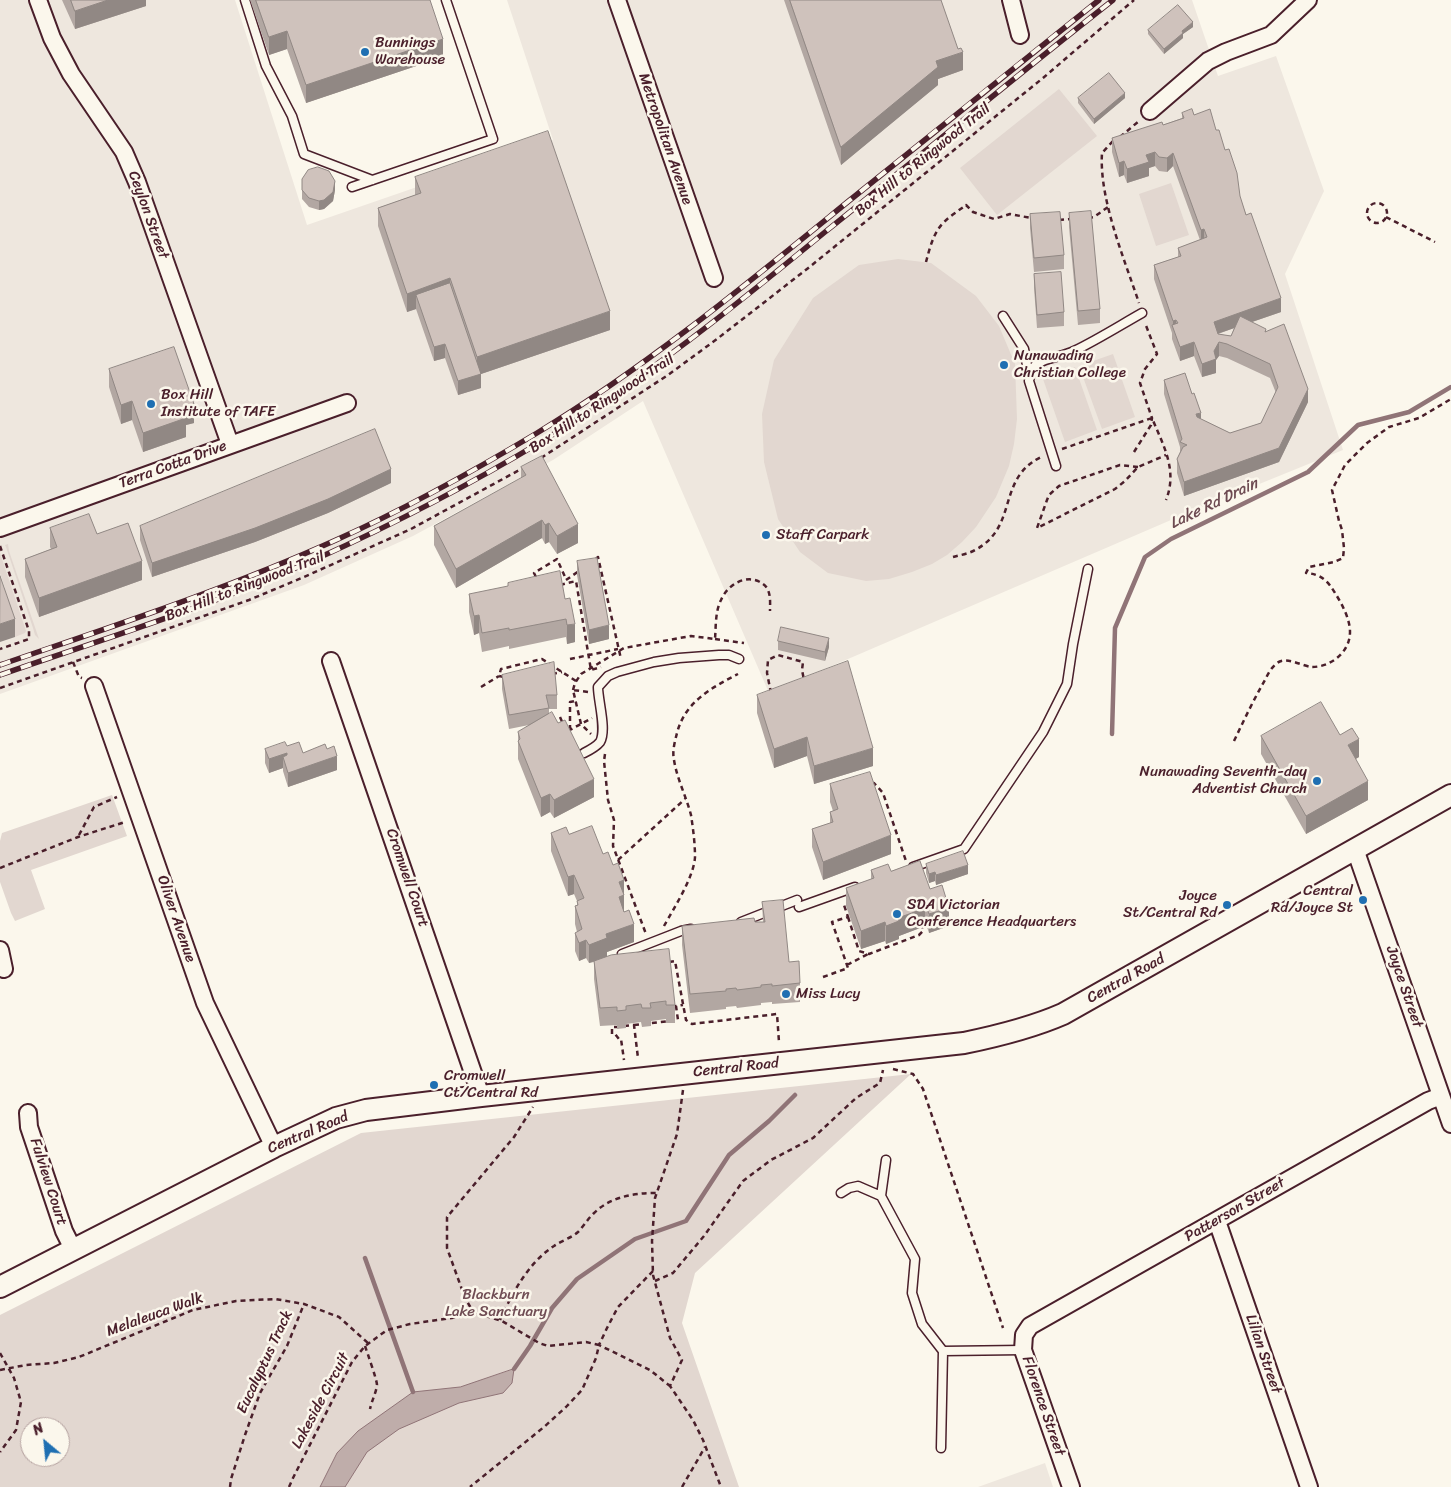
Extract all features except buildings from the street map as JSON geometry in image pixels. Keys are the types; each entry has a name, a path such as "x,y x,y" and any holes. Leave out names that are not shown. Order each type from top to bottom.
{"street":[{"name":"Ceylon Street","path":"38,0 52,38 71,74 124,152 137,182 230,444"},
{"name":"Metropolitan Avenue","path":"617,0 714,278"},
{"path":"1011,0 1020,35"},
{"path":"1150,112 1208,61 1271,35 1308,0"},
{"name":"Terra Cotta Drive","path":"1,525 347,403"},
{"name":"Cromwell Court","path":"331,661 481,1096"},
{"name":"Oliver Avenue","path":"94,686 206,1002 274,1147"},
{"name":"Central Road","path":"0,1287 274,1147 336,1118 366,1110 964,1042 1040,1024 1063,1014 1451,795"},
{"name":"Joyce Street","path":"1355,849 1451,1124"},
{"path":"0,950 4,968"},
{"name":"Patterson Street","path":"1030,1326 1428,1101 1441,1096"},
{"name":"Fulview Court","path":"28,1113 30,1127 64,1231 73,1249"},
{"name":"Lilian Street","path":"1217,1221 1309,1487"},
{"name":"Florence Street","path":"1030,1326 1024,1335 1023,1350 1071,1487"}],"lane":[{"path":"245,0 266,66 292,116 304,154 372,180"},
{"path":"352,187 493,139 446,0"},
{"path":"1056,466 1029,381 1032,368 1037,364 1075,351 1142,313"},
{"path":"1003,316 1024,349 1030,376"},
{"path":"908,868 964,849 1043,732 1067,684 1088,569"},
{"path":"584,754 594,748 602,738 598,687 608,676 630,668 679,658 724,655 740,659"},
{"path":"737,924 798,903 839,893 865,884"},
{"path":"622,954 681,931 701,929"},
{"path":"886,1160 881,1196 915,1259 912,1293 922,1324 943,1351 941,1448"},
{"path":"841,1193 848,1188 858,1186 881,1196"},
{"path":"943,1351 1023,1350"}],"path":[{"name":"Box Hill to Ringwood Trail","path":"536,461 668,375 717,339 807,269 1035,84 1134,0"},
{"path":"1150,112 1102,152 1101,165 1110,214 1157,354 1145,369 1140,384 1169,463 1171,478 1166,500"},
{"path":"1372,204 1382,204 1387,210 1386,217 1380,223 1373,222 1367,215 1368,209 1372,204"},
{"path":"926,262 939,228 966,205 973,212 994,219 1010,214 1037,220"},
{"path":"1085,218 1094,217 1108,206"},
{"path":"1386,217 1435,242"},
{"path":"1059,220 1076,219"},
{"path":"1234,741 1273,666 1279,661 1285,660 1310,667 1324,666 1340,656 1346,645 1350,632 1346,614 1338,597 1329,583 1322,577 1306,573 1309,567 1334,562 1343,558 1342,530 1338,521 1332,490 1345,465 1367,443 1389,427 1419,418 1451,399"},
{"path":"1134,452 1151,425 1152,418"},
{"path":"953,557 976,550 992,537 1002,522 1011,489 1018,475 1035,460 1152,418"},
{"path":"1138,467 1120,465 1059,486 1049,495 1037,528 1115,489 1125,482 1138,467 1166,455"},
{"name":"Box Hill to Ringwood Trail","path":"0,688 249,600 304,578 411,529 527,466"},
{"path":"0,546 29,631 29,639 0,649"},
{"path":"590,563 598,557 618,650"},
{"path":"544,575 536,577 534,573 557,559 566,582"},
{"path":"559,585 566,582 582,569"},
{"path":"715,639 718,609 721,600 737,582 746,579 763,583 768,590 770,611"},
{"path":"566,582 576,581 591,668"},
{"path":"570,659 691,636 744,642"},
{"path":"581,724 573,690 576,681 581,674 618,650"},
{"path":"774,699 768,681 766,666 768,660 778,655 803,662 802,675 805,684"},
{"path":"480,687 498,676 501,669 542,659 576,681"},
{"path":"591,668 591,670 606,666"},
{"path":"546,675 562,672"},
{"path":"600,742 607,747 604,769 608,800 614,820 613,846 646,935 661,929 674,910 693,871 695,858 691,815 673,758 674,742 679,725 686,711 695,701 714,686 738,674"},
{"path":"498,676 506,677"},
{"path":"573,690 598,694"},
{"path":"568,737 570,702 576,701"},
{"path":"568,731 601,714"},
{"path":"560,716 568,731"},
{"path":"867,783 874,783 883,793 908,868"},
{"path":"78,837 94,807 131,790"},
{"path":"618,860 686,799"},
{"path":"0,868 78,837 141,817"},
{"path":"839,893 860,951 869,954"},
{"path":"847,965 832,922 848,917"},
{"path":"823,977 848,968 847,965 869,954 920,935 923,931 922,924"},
{"path":"661,929 669,962 675,961 686,1020 692,1024 777,1014 779,1042"},
{"path":"624,1060 621,1039 612,1034 612,1027 678,1020 676,1006 683,1005"},
{"path":"634,1025 638,1058"},
{"path":"655,1281 673,1273 704,1236 743,1181 771,1160 812,1138 856,1098 880,1083 883,1068 912,1074 923,1089 1003,1328"},
{"path":"670,1386 682,1360 670,1338 655,1281 652,1241 653,1212 657,1193 678,1134 684,1091 680,1074"},
{"path":"475,1315 465,1298 447,1248 447,1217 514,1136 533,1107 534,1090"},
{"path":"500,1320 516,1288 541,1256 554,1245 578,1232 600,1208 621,1196 657,1193"},
{"path":"470,1487 544,1427 582,1390 606,1328 618,1307 653,1271"},
{"name":"Melaleuca Walk","path":"0,1370 26,1365 54,1363 79,1357 193,1310 236,1302 275,1299 304,1304 339,1317 367,1344"},
{"name":"Eucalyptus Track","path":"230,1487 245,1435 260,1393 287,1346 304,1304"},
{"name":"Lakeside Circuit","path":"289,1487 352,1362 367,1344 387,1330 410,1324 486,1315 500,1320 539,1343 548,1346 586,1342 599,1345"},
{"path":"367,1344 377,1385 370,1408"},
{"path":"599,1345 650,1370 670,1386 693,1420 721,1487"},
{"path":"0,1352 14,1378 21,1402 16,1430 0,1452"},
{"path":"682,1487 705,1447"}],"shaded area":[{"path":"0,0 235,0 307,225 553,140 507,0 1192,0 1218,76 1276,56 1324,191 1285,274 1343,450 1178,517 769,693 643,401 553,460 413,536 304,585 0,694"},
{"path":"514,1369 512,1383 503,1393 459,1403 399,1429 367,1452 345,1487 320,1487 337,1453 358,1431 413,1392 460,1387"},
{"path":"1045,1463 1053,1487 978,1487"}],"green space":[{"path":"1059,89 1097,136 997,215 960,168"},
{"path":"1171,183 1189,235 1156,246 1139,194"},
{"path":"898,259 931,263 976,296 999,326 1015,364 1017,419 1009,466 996,497 976,527 947,555 932,564 889,579 866,581 828,573 800,552 778,519 764,462 762,414 774,360 813,298 859,265"},
{"path":"1113,354 1135,417 1102,429 1079,366"},
{"path":"1075,367 1097,430 1065,442 1043,379"},
{"path":"8,544 39,639 35,635 5,545"},
{"path":"0,553 26,631 15,637 0,594 0,590 5,588 0,573"},
{"path":"112,795 127,836 31,870 45,909 15,921 0,882 0,841 2,833"},
{"name":"Blackburn Lake Sanctuary","path":"911,1074 695,1273 682,1323 739,1487 0,1487 0,1315 361,1133"}],"waterway":[{"name":"Lake Rd Drain","path":"1112,734 1115,628 1145,557 1171,539 1308,472 1358,425 1409,412 1451,387"},
{"name":"Lake Rd Drain","path":"514,1369 552,1308 577,1279 635,1239 686,1221 729,1155 769,1121 795,1095"},
{"path":"365,1258 413,1392"}],"railway":[{"path":"0,665 170,606 295,558 413,503 537,433 619,379 698,322 1099,0"},
{"path":"0,675 160,620 277,576 403,518 544,440 653,367 723,314 1113,0"}],"place":[{"name":"Bunnings Warehouse","path":"365,52"},
{"name":"Nunawading Christian College","path":"1004,365"},
{"name":"Box Hill Institute of TAFE","path":"151,404"},
{"name":"Staff Carpark","path":"766,535"},
{"name":"Nunawading Seventh-day Adventist Church","path":"1317,781"},
{"name":"Central Rd/Joyce St","path":"1363,900"},
{"name":"Joyce St/Central Rd","path":"1227,905"},
{"name":"SDA Victorian Conference Headquarters","path":"897,914"},
{"name":"Miss Lucy","path":"786,994"},
{"name":"Cromwell Ct/Central Rd","path":"434,1085"}]}
